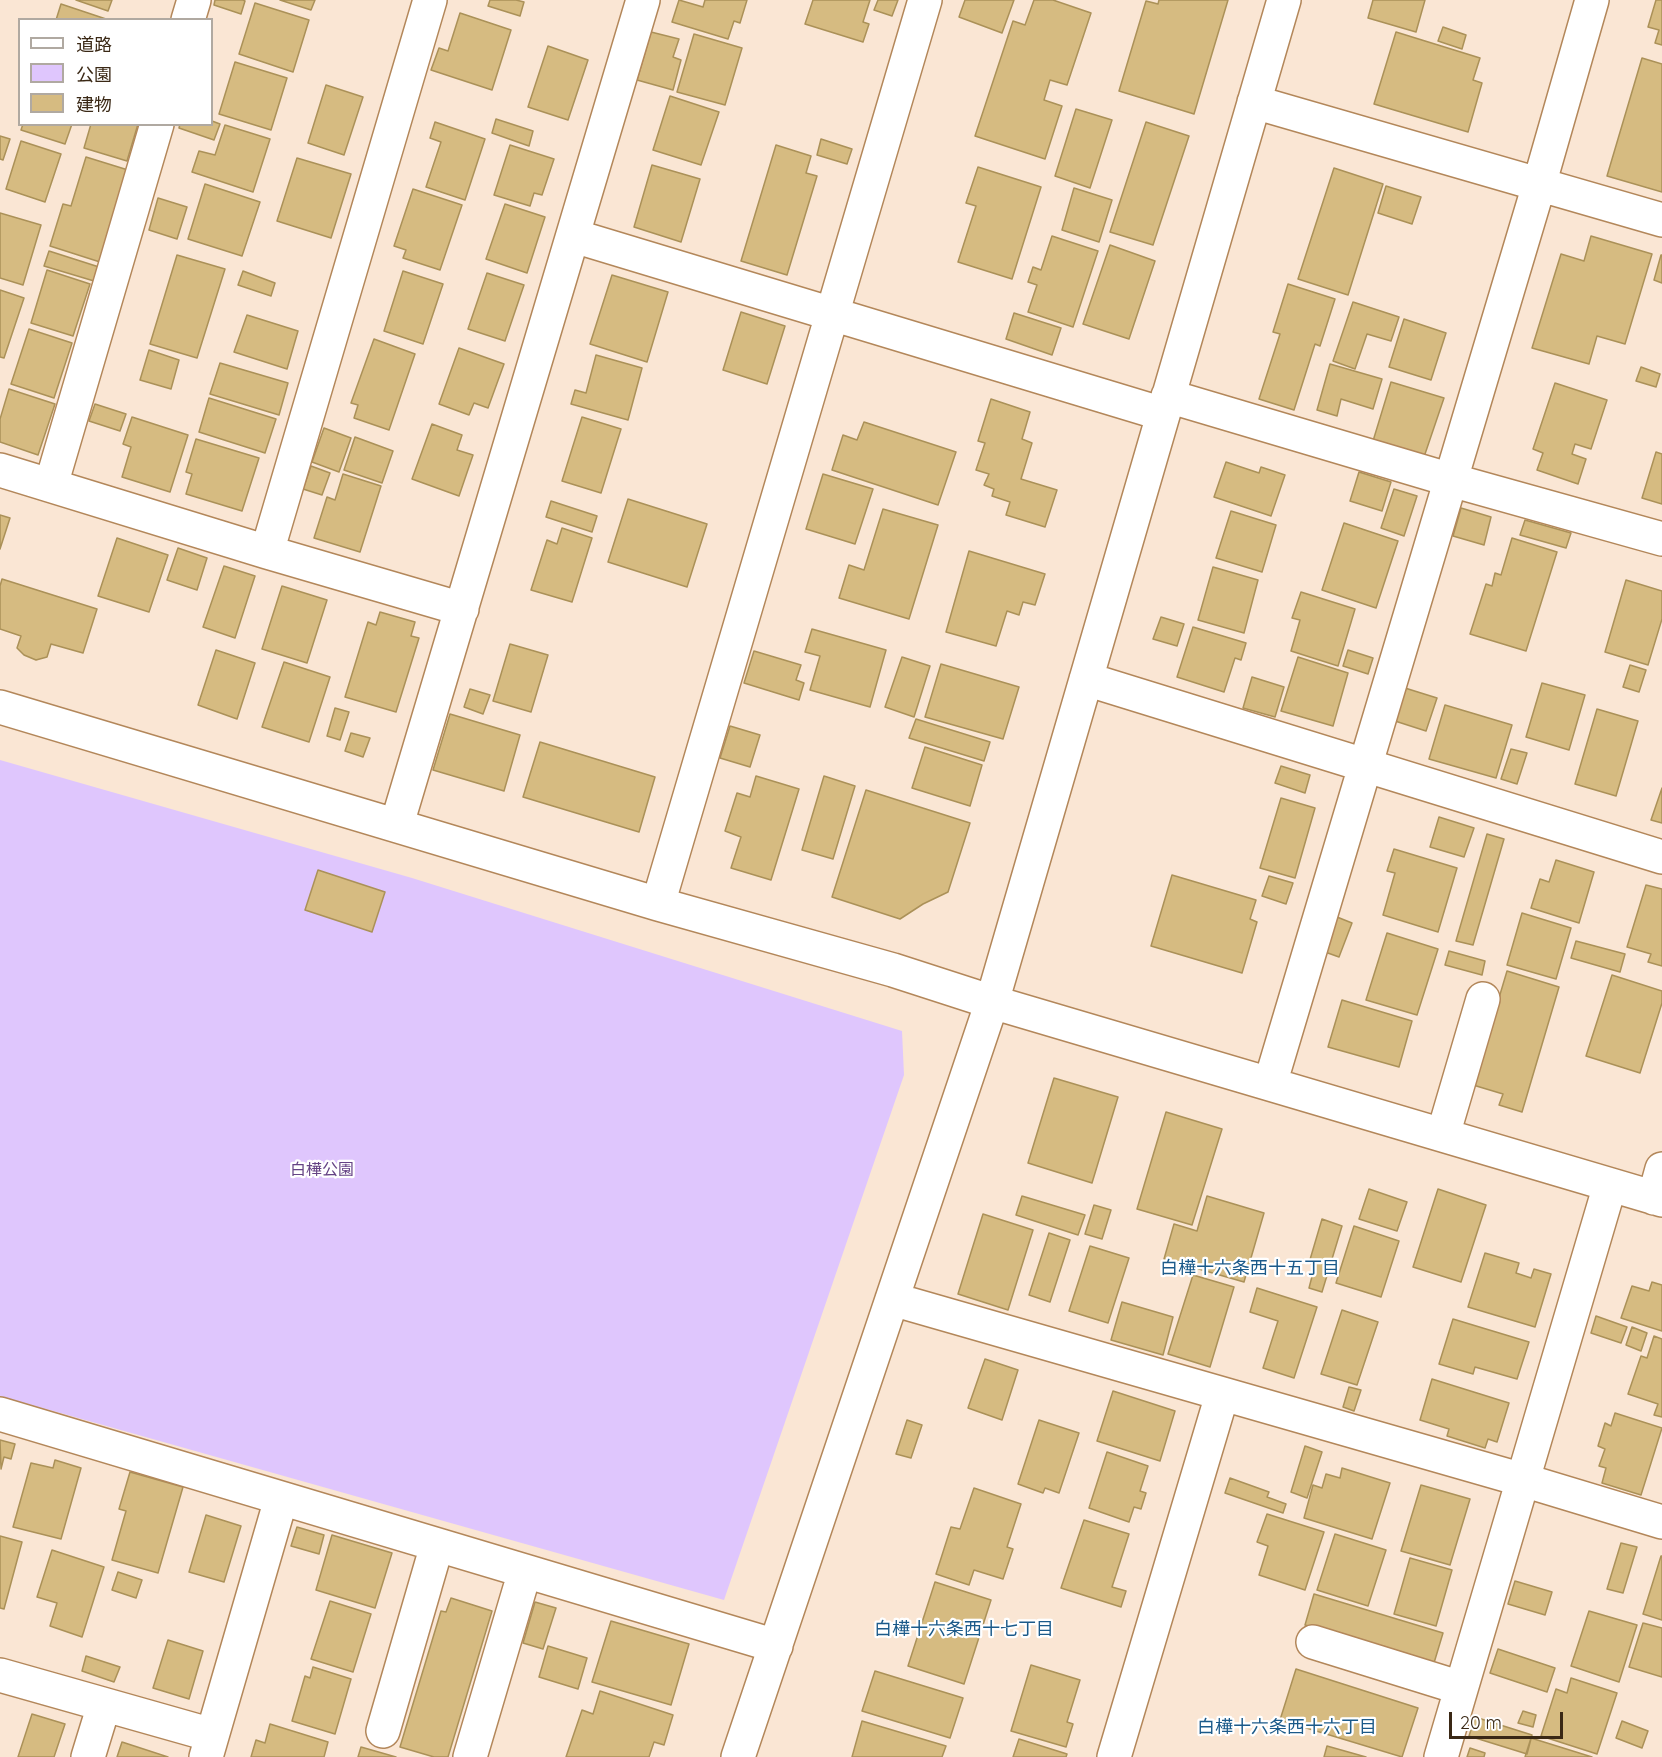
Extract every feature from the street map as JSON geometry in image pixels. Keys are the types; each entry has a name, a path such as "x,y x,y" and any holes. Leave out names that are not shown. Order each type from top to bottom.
{"street":[{"path":"189,18 194,0"},
{"path":"267,552 430,0"},
{"path":"396,824 643,0"},
{"path":"658,904 925,0"},
{"path":"738,1757 967,1082 992,1002 1284,0"},
{"path":"1270,1084 1539,185 1592,0"},
{"path":"1254,102 1662,220"},
{"path":"51,485 156,126"},
{"path":"574,236 833,314 1662,539"},
{"path":"0,470 462,609"},
{"path":"1086,679 1662,857"},
{"path":"0,707 658,904 893,970 992,1002 1610,1185 1659,1189"},
{"path":"1443,1135 1483,999"},
{"path":"1441,1757 1610,1185"},
{"path":"892,1299 1662,1522"},
{"path":"1114,1757 1222,1395"},
{"path":"0,1414 776,1646"},
{"path":"0,1675 104,1705 209,1746 281,1499"},
{"path":"383,1731 437,1545"},
{"path":"470,1757 525,1571"},
{"path":"1313,1642 1461,1688"},
{"path":"88,1757 104,1705"}],"green space":[{"name":"白樺公園","path":"0,760 412,878 902,1031 904,1075 724,1600 0,1396"}],"building":[{"path":"76,0 112,0 108,11"},
{"path":"215,0 245,1 241,14 214,5"},
{"path":"280,0 315,0 311,10"},
{"path":"490,0 524,2 520,16 488,6"},
{"path":"679,0 703,7 705,0 747,0 740,23 734,21 728,39 672,22"},
{"path":"813,0 870,0 863,22 869,24 863,42 805,24"},
{"path":"878,0 898,0 892,16 874,10"},
{"path":"965,0 1014,0 1002,33 959,17"},
{"path":"1034,0 1053,0 1091,13 1067,85 1050,80 1044,100 1062,106 1045,159 975,136 1013,21 1025,25"},
{"path":"1159,0 1228,0 1194,114 1119,91 1146,1 1158,4"},
{"path":"1373,0 1425,0 1416,32 1368,18"},
{"path":"1656,0 1662,0 1662,45 1655,43 1659,30 1648,27"},
{"path":"255,3 309,20 293,72 239,54"},
{"path":"61,4 103,18 57,18"},
{"path":"460,13 511,30 492,90 431,70 439,48 448,51"},
{"path":"1443,27 1466,35 1462,49 1438,41"},
{"path":"651,32 679,39 673,57 681,60 673,90 637,80"},
{"path":"1396,32 1480,58 1473,80 1482,83 1468,132 1374,104"},
{"path":"694,34 742,48 725,105 677,92"},
{"path":"548,46 588,60 568,120 528,107"},
{"path":"1642,58 1662,64 1662,192 1607,176"},
{"path":"235,62 287,78 271,130 219,114"},
{"path":"326,85 363,97 344,155 308,143"},
{"path":"670,96 719,112 701,165 653,150"},
{"path":"1076,109 1112,120 1090,188 1055,176"},
{"path":"496,119 533,131 529,146 492,133"},
{"path":"213,121 220,124 214,140 179,128 180,126 213,126"},
{"path":"435,122 485,139 465,200 426,187 441,142 430,138"},
{"path":"1146,122 1189,136 1153,245 1110,232"},
{"path":"225,125 270,139 253,192 192,172 199,151 215,155"},
{"path":"22,126 71,126 65,144 21,130"},
{"path":"90,126 137,126 127,161 84,148"},
{"path":"0,136 10,139 3,160 0,159"},
{"path":"821,139 852,149 847,164 817,155"},
{"path":"21,141 61,154 45,202 6,189"},
{"path":"510,145 554,159 542,195 534,193 530,206 494,195"},
{"path":"776,145 811,156 806,173 817,176 787,275 741,261"},
{"path":"86,157 128,170 100,262 50,246 63,204 71,206"},
{"path":"297,158 351,174 331,238 277,221"},
{"path":"652,165 700,179 681,242 634,227"},
{"path":"978,167 1041,187 1012,279 958,262 976,206 966,203"},
{"path":"1334,168 1383,184 1348,295 1298,279"},
{"path":"205,184 260,202 242,256 188,239"},
{"path":"1386,186 1421,197 1412,224 1378,213"},
{"path":"1074,188 1112,200 1099,242 1062,230"},
{"path":"413,189 462,205 440,270 403,258 406,250 394,246"},
{"path":"158,198 187,207 177,239 149,230"},
{"path":"505,204 545,217 527,273 486,259"},
{"path":"0,213 41,225 23,285 0,278"},
{"path":"1052,236 1098,251 1073,327 1028,312 1037,285 1028,282 1033,267 1041,270"},
{"path":"1591,236 1652,254 1625,344 1597,336 1589,364 1532,348 1561,254 1584,261"},
{"path":"1110,245 1155,261 1129,339 1083,324"},
{"path":"49,251 99,267 94,281 44,266"},
{"path":"177,255 225,269 197,358 150,344"},
{"path":"1662,255 1662,283 1654,280"},
{"path":"47,270 90,284 73,336 31,323"},
{"path":"243,271 275,283 271,296 238,285"},
{"path":"403,271 443,284 423,344 384,331"},
{"path":"487,273 524,285 505,341 468,329"},
{"path":"612,275 668,292 647,362 590,344"},
{"path":"1288,284 1335,299 1320,346 1315,344 1294,410 1259,399 1280,334 1273,332"},
{"path":"0,290 24,298 4,358 0,357"},
{"path":"1353,302 1399,317 1391,341 1367,334 1355,369 1333,361"},
{"path":"741,312 785,326 767,384 723,370"},
{"path":"1014,313 1061,328 1052,355 1006,339"},
{"path":"247,315 298,331 287,369 234,352"},
{"path":"1404,319 1446,333 1431,380 1389,367"},
{"path":"29,329 72,343 54,398 11,384"},
{"path":"374,339 415,354 389,430 354,418 358,405 351,403"},
{"path":"459,348 504,364 488,408 474,403 469,415 439,404"},
{"path":"149,350 179,360 171,389 140,380"},
{"path":"596,355 642,368 628,420 571,404 575,390 586,393"},
{"path":"220,363 288,383 279,415 210,394"},
{"path":"1330,364 1382,379 1373,409 1341,399 1337,416 1317,410"},
{"path":"1641,367 1660,374 1656,387 1636,381"},
{"path":"1391,382 1444,398 1424,457 1373,441"},
{"path":"1555,383 1607,400 1591,449 1575,444 1572,454 1586,459 1578,484 1537,470 1543,453 1533,449"},
{"path":"9,389 55,404 38,455 0,442 0,419"},
{"path":"209,398 276,419 265,453 199,432"},
{"path":"991,399 1030,412 1022,439 1032,443 1021,479 1057,490 1045,527 1006,515 1010,502 992,496 994,489 984,485 989,474 976,470 985,443 978,441"},
{"path":"95,404 126,414 120,431 89,421"},
{"path":"132,417 188,435 170,492 122,477 131,447 123,444"},
{"path":"582,417 621,429 601,493 562,481"},
{"path":"864,422 956,452 938,505 832,470 843,435 857,440"},
{"path":"432,424 462,435 457,450 473,455 459,496 412,479"},
{"path":"324,428 351,438 339,472 312,462"},
{"path":"355,437 393,451 382,483 344,470"},
{"path":"196,439 259,458 242,511 186,494 192,474 186,472"},
{"path":"1656,452 1662,454 1662,504 1642,498"},
{"path":"1226,462 1259,473 1261,467 1285,475 1271,516 1214,497"},
{"path":"311,466 330,473 322,495 303,489"},
{"path":"1359,472 1391,482 1382,511 1350,501"},
{"path":"343,474 381,486 360,552 314,538 327,497 335,500"},
{"path":"823,474 873,489 855,544 806,529"},
{"path":"1394,489 1417,496 1404,536 1381,528"},
{"path":"628,499 707,524 687,587 608,562"},
{"path":"551,501 597,516 592,532 546,517"},
{"path":"1461,508 1491,517 1484,545 1453,536"},
{"path":"883,509 938,525 909,619 839,598 849,565 864,570"},
{"path":"1231,511 1276,525 1262,572 1216,558"},
{"path":"0,515 10,518 0,549"},
{"path":"1525,520 1571,533 1566,548 1520,535"},
{"path":"1344,523 1398,541 1376,608 1322,590"},
{"path":"562,528 592,538 572,602 531,590 547,540 557,544"},
{"path":"117,538 168,555 149,612 98,596"},
{"path":"1512,538 1557,552 1526,651 1470,634 1486,584 1492,586 1495,573 1501,575"},
{"path":"178,548 207,558 197,590 167,580"},
{"path":"969,551 1045,574 1035,605 1023,602 1019,615 1007,611 996,646 946,632"},
{"path":"224,566 255,576 235,638 203,627"},
{"path":"1213,567 1258,580 1244,633 1198,620"},
{"path":"2,579 97,609 83,653 51,644 47,657 36,660 24,655 17,648 21,636 0,629"},
{"path":"1626,580 1662,591 1662,619 1648,665 1605,652"},
{"path":"282,586 327,600 307,663 262,649"},
{"path":"1301,592 1355,609 1338,666 1291,651 1300,620 1292,618"},
{"path":"380,612 415,622 411,636 419,638 396,712 345,697 368,622 376,625"},
{"path":"1161,617 1184,624 1177,646 1153,639"},
{"path":"1193,627 1246,643 1241,660 1235,658 1224,692 1177,677"},
{"path":"812,629 886,650 870,707 810,690 820,656 805,652"},
{"path":"510,644 548,655 531,712 493,701"},
{"path":"216,650 255,663 237,719 198,705"},
{"path":"1348,650 1373,658 1368,674 1343,666"},
{"path":"754,651 801,665 796,680 804,683 799,700 744,683"},
{"path":"902,657 930,666 914,717 885,707"},
{"path":"1298,657 1348,673 1333,726 1281,711"},
{"path":"284,662 330,677 309,742 262,727"},
{"path":"941,664 1019,687 1003,739 925,717"},
{"path":"1630,665 1646,670 1639,692 1623,687"},
{"path":"1252,677 1284,687 1275,717 1243,708"},
{"path":"1542,683 1585,695 1569,750 1526,737"},
{"path":"1405,688 1437,698 1426,731 1395,721"},
{"path":"470,689 490,695 483,714 464,707"},
{"path":"1445,705 1512,725 1496,778 1429,759"},
{"path":"335,708 349,712 340,740 327,736"},
{"path":"1597,709 1638,721 1616,796 1575,784"},
{"path":"450,714 520,735 504,791 433,770"},
{"path":"916,719 990,742 984,761 909,738"},
{"path":"730,726 760,735 750,767 720,758"},
{"path":"351,733 370,738 363,757 345,751"},
{"path":"540,742 655,777 639,832 523,797"},
{"path":"925,747 982,765 970,806 912,788"},
{"path":"1511,749 1527,753 1517,784 1501,779"},
{"path":"1281,766 1310,775 1305,793 1275,783"},
{"path":"756,776 799,789 771,880 731,868 741,837 725,831 737,793 750,797"},
{"path":"824,776 855,786 833,859 802,850"},
{"path":"1662,788 1662,823 1651,820"},
{"path":"866,790 970,823 948,892 900,919 832,897"},
{"path":"1281,798 1315,808 1295,878 1260,868"},
{"path":"1439,817 1474,828 1464,857 1430,847"},
{"path":"1487,834 1504,839 1473,945 1456,941"},
{"path":"1394,849 1457,868 1438,932 1383,915 1395,873 1387,871"},
{"path":"1556,860 1594,872 1579,923 1531,908 1540,879 1549,882"},
{"path":"318,870 385,892 372,932 305,910"},
{"path":"1172,875 1256,900 1250,919 1257,922 1242,973 1151,946"},
{"path":"1269,876 1293,883 1286,904 1262,896"},
{"path":"1646,885 1662,889 1662,966 1648,962 1651,954 1627,947"},
{"path":"1522,913 1571,928 1556,979 1507,965"},
{"path":"1337,917 1352,923 1339,957 1325,952"},
{"path":"1387,933 1438,949 1417,1015 1366,1000"},
{"path":"1576,941 1625,954 1620,972 1571,958"},
{"path":"1449,951 1485,961 1482,975 1445,965"},
{"path":"1507,971 1559,987 1522,1112 1499,1105 1503,1094 1473,1085"},
{"path":"1612,975 1662,991 1662,1003 1640,1073 1586,1056"},
{"path":"1342,1000 1412,1021 1399,1067 1328,1047"},
{"path":"1054,1078 1118,1097 1092,1183 1028,1163"},
{"path":"1166,1112 1222,1129 1192,1225 1137,1209"},
{"path":"1369,1189 1407,1202 1397,1231 1359,1219"},
{"path":"1438,1189 1486,1205 1461,1282 1413,1267"},
{"path":"1022,1196 1085,1215 1078,1235 1016,1215"},
{"path":"1207,1196 1264,1213 1244,1282 1164,1259 1174,1224 1197,1231"},
{"path":"1094,1205 1111,1210 1102,1239 1085,1234"},
{"path":"983,1214 1033,1230 1008,1310 958,1294"},
{"path":"1322,1219 1342,1226 1322,1292 1309,1288 1315,1265 1309,1263"},
{"path":"1354,1226 1399,1241 1381,1297 1336,1283"},
{"path":"1049,1233 1070,1240 1050,1302 1029,1295"},
{"path":"1090,1246 1129,1258 1108,1323 1069,1311"},
{"path":"1485,1253 1519,1263 1516,1273 1531,1278 1534,1269 1551,1274 1535,1327 1468,1307"},
{"path":"1193,1275 1234,1287 1210,1367 1168,1354"},
{"path":"1652,1282 1662,1285 1662,1331 1621,1318 1632,1286 1649,1291"},
{"path":"1257,1288 1317,1307 1294,1378 1263,1368 1278,1321 1250,1312"},
{"path":"1122,1302 1173,1317 1163,1355 1111,1340"},
{"path":"1342,1310 1378,1322 1357,1385 1321,1374"},
{"path":"1596,1316 1627,1327 1621,1343 1591,1333"},
{"path":"1453,1319 1529,1342 1517,1379 1475,1367 1473,1374 1439,1364"},
{"path":"1632,1327 1647,1333 1641,1351 1626,1345"},
{"path":"1654,1336 1662,1339 1662,1417 1654,1415 1658,1404 1628,1394 1641,1356 1647,1358"},
{"path":"985,1359 1018,1370 1002,1420 968,1408"},
{"path":"1432,1379 1509,1403 1497,1442 1488,1439 1485,1448 1447,1436 1449,1429 1420,1420"},
{"path":"1349,1387 1361,1390 1354,1411 1343,1407"},
{"path":"1113,1391 1175,1411 1160,1461 1097,1441"},
{"path":"1615,1413 1662,1428 1641,1495 1602,1483 1606,1468 1599,1466 1605,1449 1598,1446 1605,1423 1611,1426"},
{"path":"907,1420 922,1425 911,1458 896,1454"},
{"path":"1039,1420 1079,1433 1059,1493 1045,1488 1043,1493 1018,1484"},
{"path":"0,1440 15,1444 11,1459 4,1457 1,1469"},
{"path":"1305,1446 1322,1452 1307,1498 1291,1492"},
{"path":"1107,1452 1148,1466 1140,1491 1146,1493 1141,1509 1134,1507 1129,1522 1089,1508"},
{"path":"55,1460 81,1468 61,1539 13,1527 31,1463 53,1468"},
{"path":"1342,1468 1390,1483 1372,1539 1304,1518 1313,1485 1322,1488 1326,1474 1340,1478"},
{"path":"130,1472 183,1487 158,1573 112,1560 126,1511 119,1509"},
{"path":"1230,1478 1269,1492 1267,1497 1286,1504 1283,1513 1225,1493"},
{"path":"1421,1485 1470,1499 1450,1565 1401,1551"},
{"path":"974,1488 1021,1504 1007,1547 1013,1549 1003,1579 974,1570 969,1585 936,1574 951,1527 960,1529"},
{"path":"1267,1514 1324,1532 1305,1590 1259,1575 1268,1546 1257,1542"},
{"path":"206,1515 241,1526 224,1582 189,1572"},
{"path":"1084,1520 1129,1534 1112,1587 1126,1591 1121,1607 1061,1588"},
{"path":"297,1527 324,1535 319,1554 291,1546"},
{"path":"1335,1534 1386,1550 1368,1606 1317,1590"},
{"path":"332,1535 392,1553 375,1608 316,1590"},
{"path":"0,1536 22,1542 4,1609 0,1608"},
{"path":"1621,1543 1637,1547 1623,1593 1607,1589"},
{"path":"52,1550 104,1567 82,1637 50,1626 57,1603 37,1597"},
{"path":"1662,1556 1662,1620 1643,1614"},
{"path":"1410,1558 1452,1570 1436,1626 1394,1614"},
{"path":"118,1572 142,1580 136,1598 112,1590"},
{"path":"1515,1581 1552,1592 1545,1615 1508,1604"},
{"path":"935,1582 991,1600 964,1684 908,1666"},
{"path":"1314,1594 1443,1633 1434,1663 1305,1625"},
{"path":"451,1598 492,1611 448,1757 434,1757 400,1747 441,1611 446,1612"},
{"path":"330,1601 371,1614 353,1672 311,1659"},
{"path":"535,1602 556,1608 543,1649 523,1643"},
{"path":"1589,1611 1637,1625 1619,1682 1571,1666"},
{"path":"611,1621 689,1644 671,1705 592,1682"},
{"path":"1643,1623 1662,1628 1662,1677 1629,1667"},
{"path":"168,1640 203,1651 189,1699 153,1688"},
{"path":"548,1646 587,1658 578,1689 539,1677"},
{"path":"1498,1649 1555,1668 1547,1692 1490,1673"},
{"path":"86,1656 120,1667 114,1682 82,1671"},
{"path":"1031,1665 1080,1680 1067,1722 1073,1724 1066,1747 1011,1731"},
{"path":"313,1667 351,1679 335,1734 292,1721 305,1676 310,1678"},
{"path":"1296,1669 1418,1708 1402,1757 1280,1720"},
{"path":"875,1671 963,1698 950,1738 862,1711"},
{"path":"1571,1678 1617,1693 1597,1754 1541,1736 1556,1689 1567,1693"},
{"path":"600,1691 673,1715 664,1745 654,1742 649,1757 566,1757 582,1710 593,1714"},
{"path":"1523,1711 1536,1715 1533,1727 1518,1723"},
{"path":"32,1714 65,1724 54,1757 18,1757"},
{"path":"1475,1717 1532,1735 1527,1754 1469,1736"},
{"path":"862,1721 946,1746 942,1757 852,1757"},
{"path":"1622,1721 1648,1731 1642,1748 1616,1738"},
{"path":"270,1724 328,1742 324,1757 251,1757 256,1740 265,1743"},
{"path":"1531,1738 1592,1757 1525,1757"},
{"path":"1019,1739 1067,1754 1066,1757 1013,1757"},
{"path":"122,1742 168,1757 117,1757"},
{"path":"1327,1746 1366,1757 1324,1757"},
{"path":"361,1747 396,1757 358,1757"},
{"path":"1470,1748 1485,1753 1484,1757 1467,1757"}],"district":[{"name":"白樺十六条西十五丁目","path":"1250,1269"},
{"name":"白樺十六条西十七丁目","path":"964,1630"},
{"name":"白樺十六条西十六丁目","path":"1287,1728"}]}
